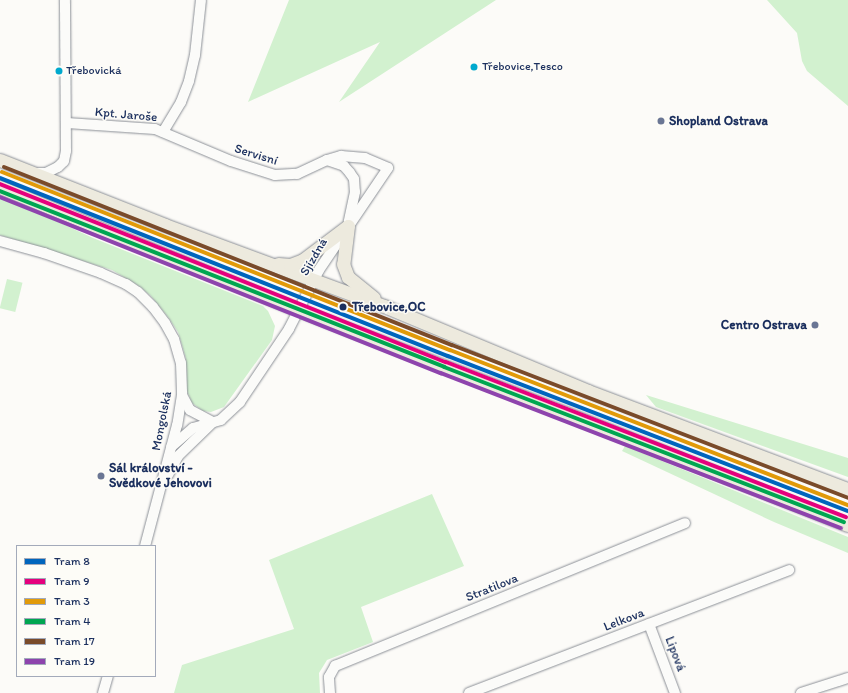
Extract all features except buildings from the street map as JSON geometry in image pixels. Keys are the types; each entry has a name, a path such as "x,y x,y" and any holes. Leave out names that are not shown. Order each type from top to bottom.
{"main road":[{"path":"0,160 268,264 384,306 588,391 848,489"},
{"path":"0,187 299,310 566,413 848,525"},
{"path":"268,264 290,265 303,260 348,226"},
{"path":"348,226 343,264 348,277 384,306"}],"street":[{"path":"34,173 51,172 64,160 66,151 65,0"},
{"name":"Kpt. Jaroše","path":"67,123 148,128 164,132 181,102 189,81 195,54 201,0"},
{"name":"Servisní","path":"164,132 216,155 269,174 294,174 327,160 341,156 369,159 388,168"},
{"path":"327,160 347,168 354,182 355,194 348,226"},
{"name":"Sjízdná","path":"213,422 221,420 228,415 240,402 299,310 319,270 388,168"},
{"name":"Mongolská","path":"0,241 44,253 101,273 126,284 138,292 159,315 174,339 181,363 182,395 177,425 145,545"},
{"path":"182,395 190,410 213,422"},
{"path":"171,447 193,428 213,422"},
{"path":"159,493 178,456 213,422"},
{"name":"Stratilova","path":"330,693 329,678 335,666 685,523"},
{"name":"Lelkova","path":"468,693 789,570"},
{"name":"Lipová","path":"649,624 675,693"},
{"path":"103,693 108,677"},
{"path":"801,693 848,678"}],"green space":[{"path":"289,0 496,0 339,102 380,42 248,102"},
{"path":"767,0 848,0 848,106 807,71 802,61 797,33"},
{"path":"0,195 93,238 263,306 268,311 275,326 272,340 224,407 211,412 203,411 192,403 187,391 186,359 178,332 151,296 139,286 112,270 0,235"},
{"path":"7,279 23,283 15,312 0,308"},
{"path":"646,395 848,458 848,477 656,407"},
{"path":"625,446 848,537 848,553 774,522 622,451"},
{"path":"432,494 464,566 361,607 373,642 327,660 319,673 320,693 174,693 182,665 294,629 269,560"}],"tram line":[{"name":"17","path":"4,167 452,345 848,498"},
{"name":"3","path":"2,172 450,350 848,505"},
{"name":"8","path":"0,178 448,356 848,511"},
{"name":"9","path":"0,184 446,362 846,517"},
{"name":"4","path":"0,191 444,367 844,522"},
{"name":"19","path":"0,197 441,373 841,528"}],"place":[{"name":"Třebovice,Tesco","path":"474,67"},
{"name":"Třebovická","path":"59,71"},
{"name":"Shopland Ostrava","path":"661,121"},
{"name":"Třebovice,OC","path":"343,307"},
{"name":"Centro Ostrava","path":"815,325"},
{"name":"Sál království - Svědkové Jehovovi","path":"101,476"}]}
